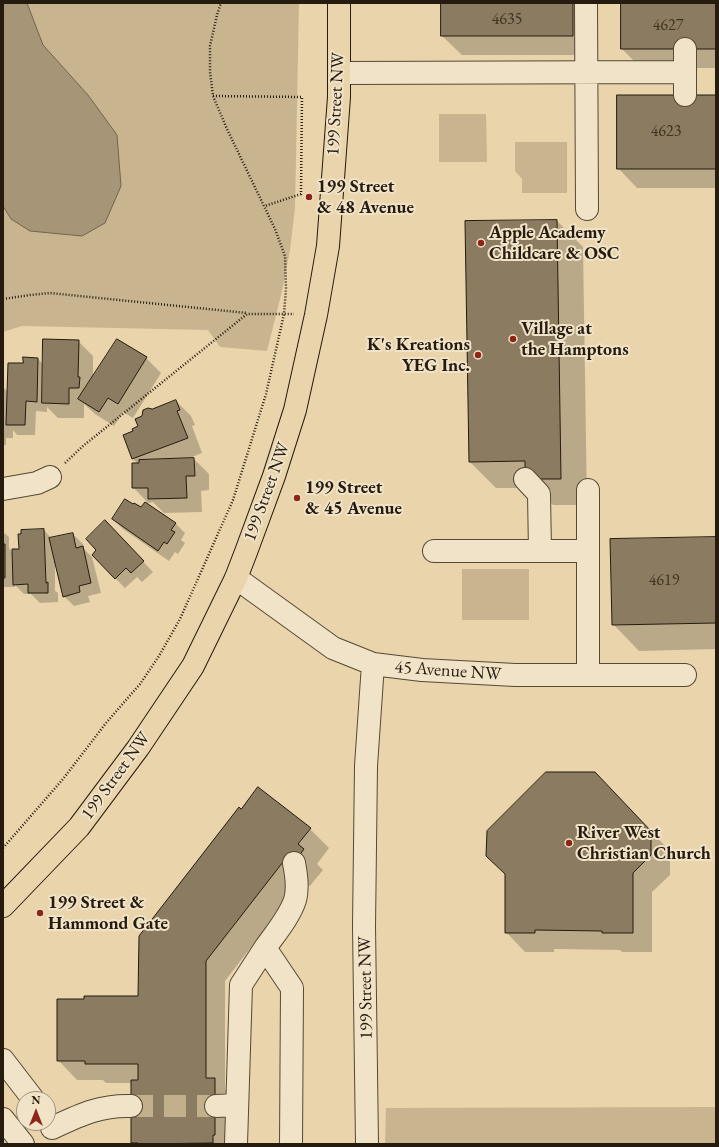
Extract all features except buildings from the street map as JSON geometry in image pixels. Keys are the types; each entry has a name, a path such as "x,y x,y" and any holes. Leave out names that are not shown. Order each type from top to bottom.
{"main road":[{"name":"199 Street NW","path":"3,906 78,827 138,748 192,666 236,578 274,476 295,410 316,315 328,246 339,97 339,3"}],"street":[{"path":"586,3 585,72 587,209"},
{"path":"685,49 685,95"},
{"path":"339,73 685,72"},
{"path":"3,489 29,484 50,477"},
{"path":"525,479 539,494 540,552"},
{"path":"588,490 588,675"},
{"path":"434,551 588,552"},
{"name":"45 Avenue NW","path":"236,578 333,648 373,664 465,673 515,676 685,675"},
{"name":"199 Street NW","path":"367,1144 364,926 366,766 373,664"},
{"path":"236,1144 226,1105 241,985 282,924 295,900 296,874 294,863"},
{"path":"265,948 292,988 291,1144"},
{"path":"3,1060 27,1091"},
{"path":"56,1129 83,1113 114,1106 131,1106"},
{"path":"3,1119 23,1144"}],"path":[{"path":"3,848 140,684 159,656 180,619 233,500 266,394 284,314 286,288 285,256 275,229 227,129 213,96 210,72 210,46 221,3"},
{"path":"213,96 302,97 301,194 264,206"},
{"path":"3,299 50,293 247,314 316,315"},
{"path":"50,477 83,446 247,314"}],"shaded area":[{"path":"3,3 27,3 43,45 88,95 117,135 121,186 105,223 82,236 30,231 11,219 3,206"},
{"path":"27,3 299,3 295,208 290,250 282,291 267,351 220,347 208,330 22,326 3,332 3,206 11,219 88,95 42,45"},
{"path":"439,114 486,114 487,162 439,162"},
{"path":"515,142 567,142 567,193 522,193 522,179 515,171"},
{"path":"462,569 529,569 529,620 462,620"},
{"path":"716,1107 716,1144 385,1144 386,1108"}],"tunnel":[{"path":"131,1106 216,1106"}],"place":[{"name":"199 Street & 48 Avenue","path":"309,197"},
{"name":"Apple Academy Childcare & OSC","path":"481,243"},
{"name":"Village at the Hamptons","path":"513,339"},
{"name":"K's Kreations YEG Inc.","path":"478,355"},
{"name":"199 Street & 45 Avenue","path":"297,498"},
{"name":"River West Christian Church","path":"569,843"},
{"name":"199 Street & Hammond Gate","path":"40,913"}]}
